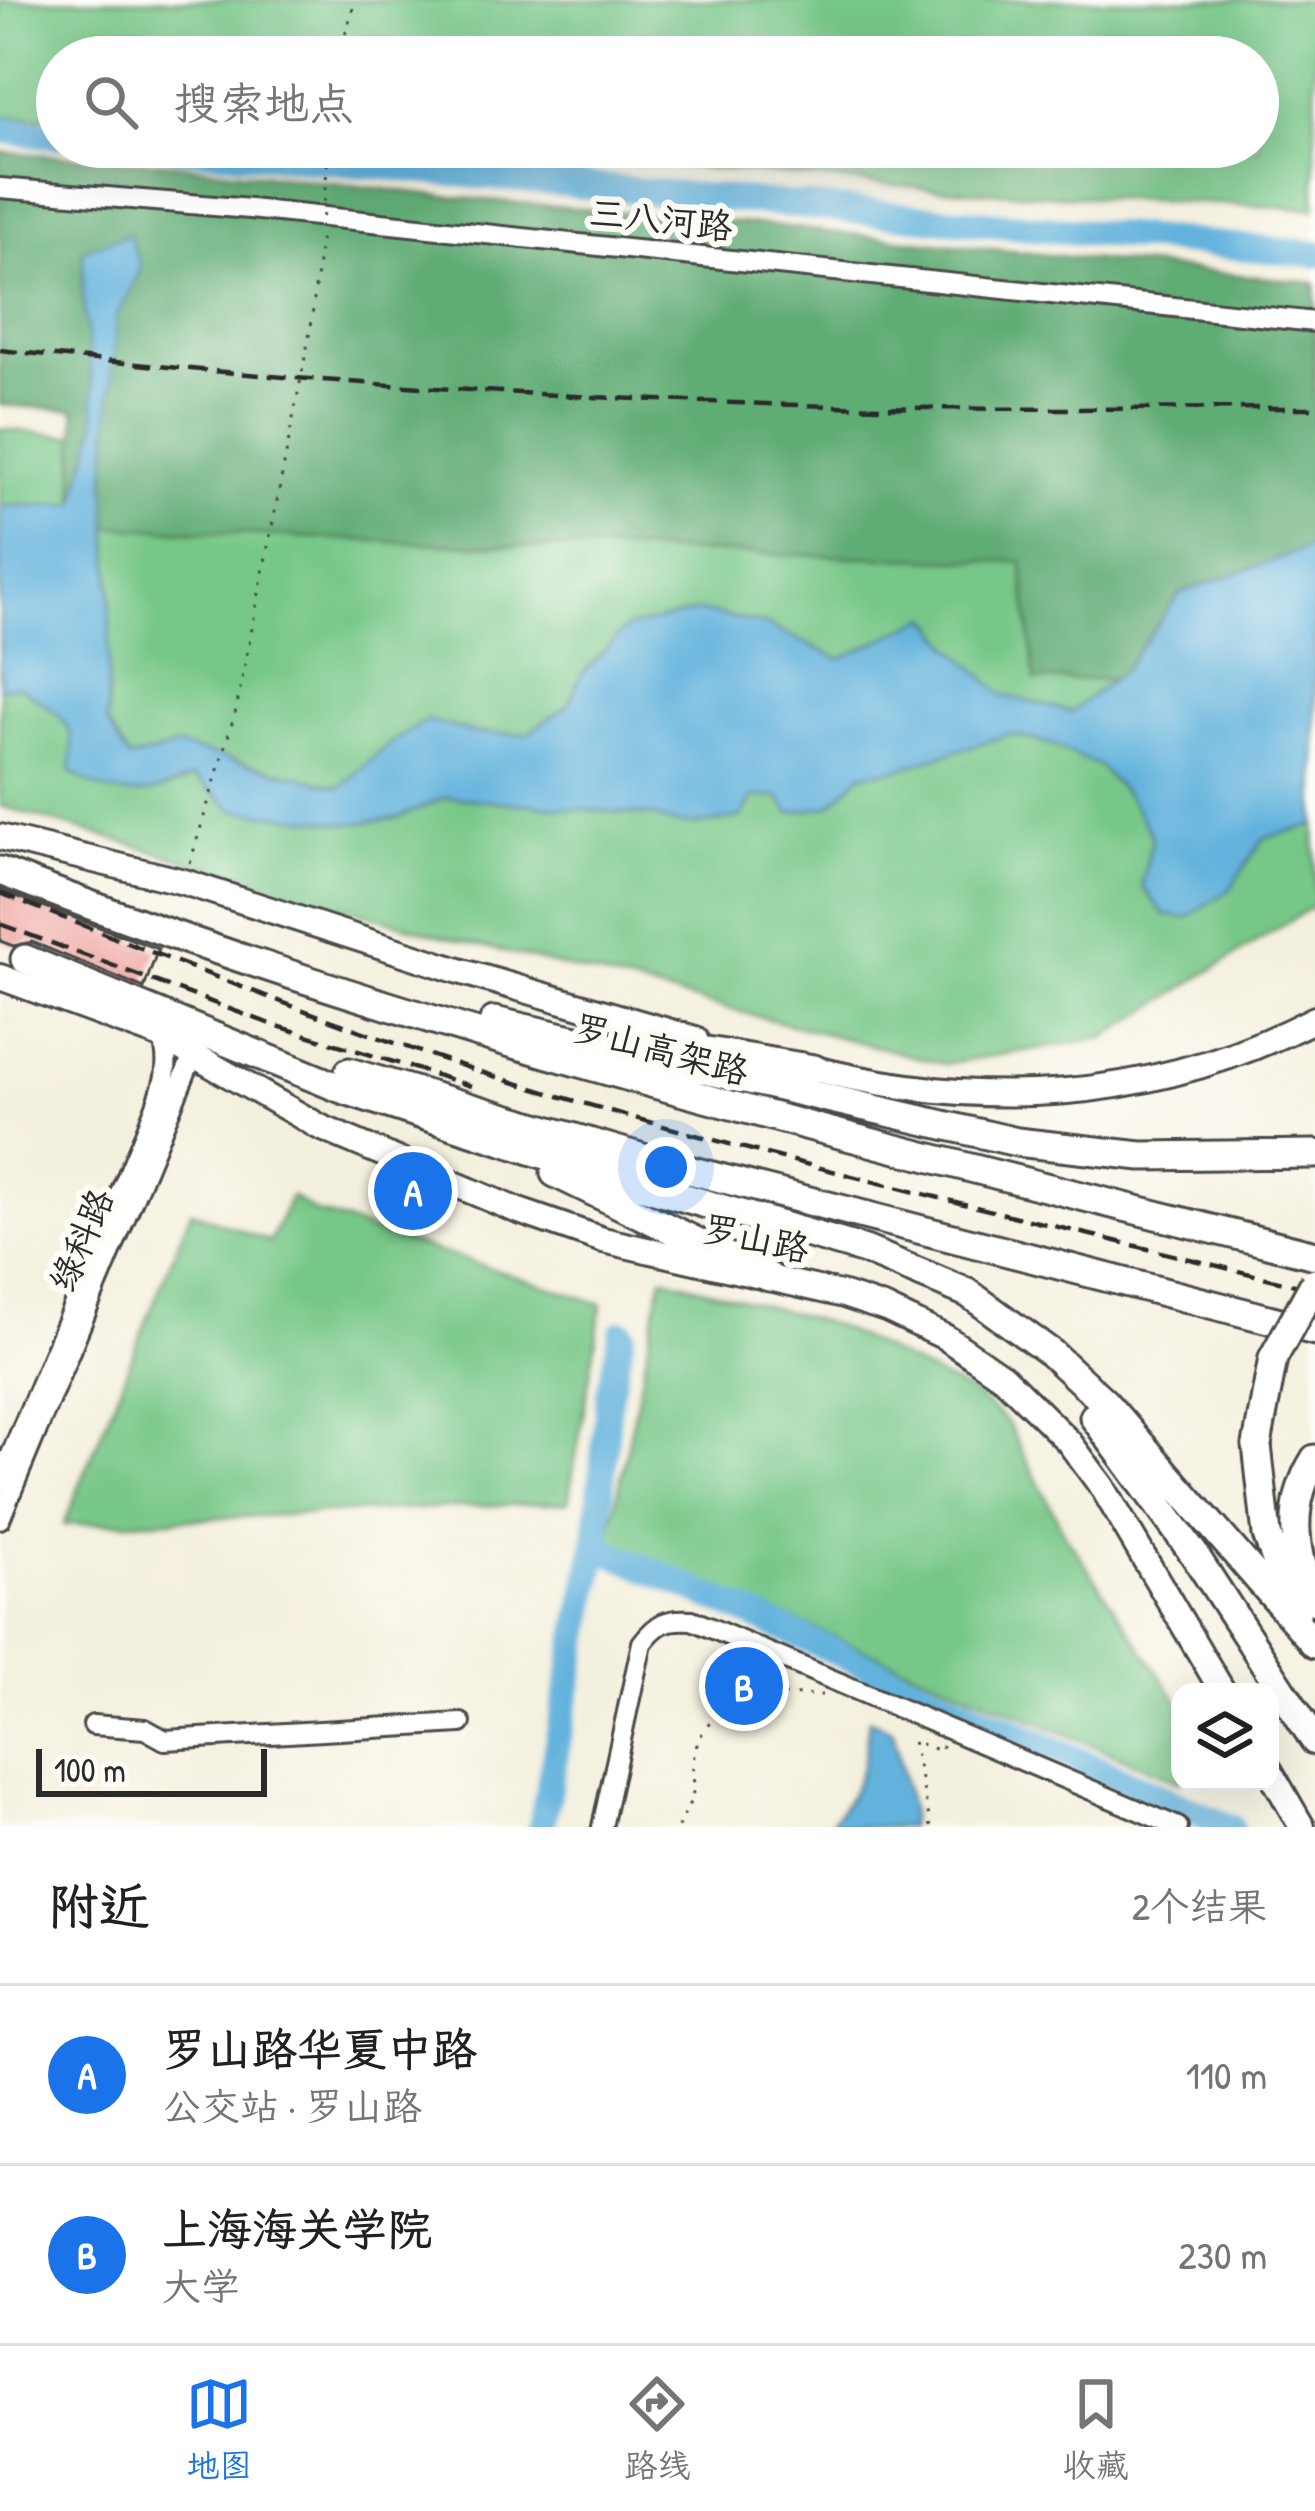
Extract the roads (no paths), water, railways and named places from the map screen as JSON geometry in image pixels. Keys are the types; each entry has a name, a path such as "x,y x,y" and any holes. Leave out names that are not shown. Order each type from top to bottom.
{"highway":[{"name":"罗山高架路","path":"0,871 298,978 525,1048 692,1096 1315,1255"},
{"path":"52,891 425,1005 872,1112 1067,1150 1142,1156 1315,1154"},
{"path":"12,954 342,1089 620,1179 903,1263 968,1293 1023,1331 1315,1644"},
{"path":"12,954 274,1048 421,1094 650,1160 1315,1331"},
{"path":"425,1005 814,1069"},
{"path":"430,1118 504,1148 769,1277"},
{"path":"1142,1156 1255,1149 1315,1136"},
{"path":"1315,1282 1273,1358 1257,1445 1267,1535 1315,1657"},
{"path":"1098,1408 1315,1741"},
{"path":"1315,1459 1299,1498 1295,1526 1297,1553 1315,1601"}],"main road":[{"path":"0,838 184,881 583,1009 814,1069 927,1091 1011,1096 1136,1082 1216,1060 1315,1018"},
{"name":"罗山路","path":"0,977 161,1036 320,1127 479,1195 602,1240 844,1295 919,1323 970,1353 1033,1404 1069,1442 1102,1488 1218,1683"},
{"path":"1279,1787 1302,1827"}],"street":[{"name":"三八河路","path":"0,188 274,211 1315,322"},
{"name":"绿科路","path":"0,1519 11,1458 167,1071 168,1052 161,1036"},
{"name":"绿科路","path":"0,1481 194,1053"},
{"path":"602,1827 642,1643 669,1618 692,1620 948,1731 1125,1818 1178,1827"},
{"path":"93,1725 145,1729 165,1740 461,1723"}],"water":[{"path":"129,234 141,269 116,318 106,481 111,584 107,723 130,759 179,746 340,787 392,742 427,720 475,733 527,734 567,706 581,675 626,628 698,611 764,624 840,659 929,617 952,647 1003,695 1071,712 1124,670 1180,593 1309,548 1315,501 1315,825 1264,838 1230,889 1187,918 1164,915 1142,886 1152,837 1130,799 1099,766 1052,745 1010,734 898,769 862,774 830,806 789,813 779,797 753,797 741,817 696,824 446,797 398,818 350,824 234,810 194,777 160,790 131,794 87,782 70,771 72,740 54,711 19,686 0,688 0,506 75,504 96,424 83,250"},
{"path":"869,1719 893,1731 911,1813 909,1827 826,1827 859,1778"}],"waterway":[{"path":"0,130 36,134"},
{"path":"398,168 1315,254"},
{"path":"541,1827 596,1546 609,1396 622,1333"},
{"path":"596,1546 1230,1827"}],"railway":[{"path":"0,350 349,382 699,402 981,409 1315,408"},
{"path":"0,893 335,1022 539,1090 828,1170 1315,1290"},
{"path":"0,924 265,1022 471,1086"}],"place":[{"name":"罗山路华夏中路","path":"413,1191"},
{"name":"上海海关学院","path":"744,1686"}]}
